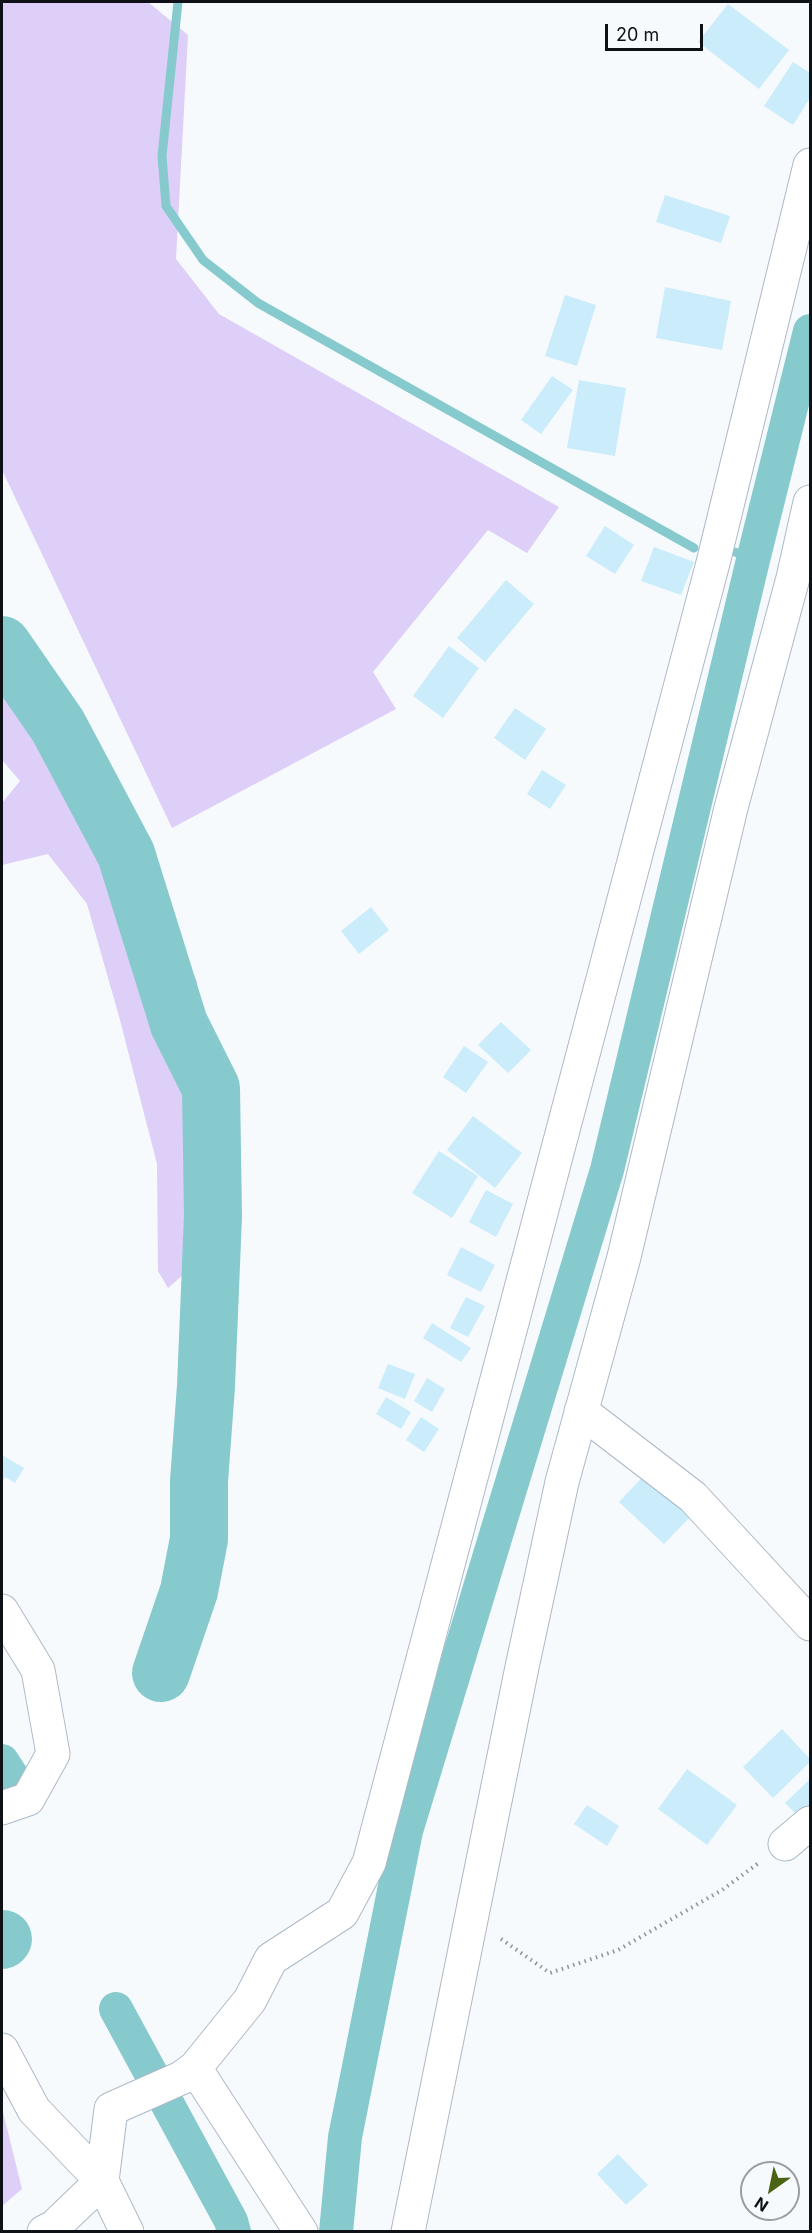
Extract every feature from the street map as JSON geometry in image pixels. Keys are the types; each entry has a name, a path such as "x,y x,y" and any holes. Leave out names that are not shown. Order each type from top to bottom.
{"street":[{"path":"44,2232 54,2227 102,2181 111,2109 188,2073 250,2000 271,1959 342,1913 369,1863 710,574 810,165"},
{"path":"408,2232 559,1493 624,1257 731,808 802,581 810,502"},
{"path":"581,1411 693,1497 810,1624"},
{"path":"2,1611 38,1670 53,1754 28,1799 2,1808"},
{"path":"785,1844 810,1823"},
{"path":"2,2050 34,2110 102,2181 127,2232"},
{"path":"188,2073 301,2232"}],"path":[{"path":"471,1917 550,1973 618,1950 722,1890 785,1844"}],"shaded area":[{"path":"2,2 148,2 188,35 176,259 219,314 559,507 527,553 488,530 373,672 396,709 172,828 2,470"},
{"path":"2,687 51,760 141,878 197,981 204,1065 199,1261 168,1288 158,1271 157,1164 87,904 48,854 2,865 2,803 20,781 2,760"},
{"path":"2,2108 22,2189 2,2206"}],"building":[{"path":"728,4 789,50 759,89 698,42"},
{"path":"793,62 810,73 810,98 793,125 764,106"},
{"path":"665,195 730,216 721,243 656,222"},
{"path":"665,287 731,301 722,350 656,338"},
{"path":"565,295 596,305 577,366 545,356"},
{"path":"552,376 573,390 541,434 521,420"},
{"path":"579,380 626,388 615,456 567,448"},
{"path":"605,526 634,545 615,574 586,556"},
{"path":"654,547 694,562 681,595 641,581"},
{"path":"506,580 534,604 485,662 457,638"},
{"path":"449,646 479,668 443,718 413,696"},
{"path":"515,708 546,729 525,760 494,738"},
{"path":"542,770 566,785 550,809 527,794"},
{"path":"371,907 389,930 359,954 341,931"},
{"path":"501,1022 531,1050 508,1073 478,1045"},
{"path":"464,1046 488,1062 466,1093 443,1077"},
{"path":"473,1116 522,1153 495,1188 447,1150"},
{"path":"439,1151 478,1176 452,1218 412,1193"},
{"path":"486,1190 513,1204 496,1237 469,1222"},
{"path":"461,1247 495,1265 481,1292 447,1275"},
{"path":"466,1297 485,1306 468,1337 450,1328"},
{"path":"432,1323 471,1348 461,1362 423,1338"},
{"path":"388,1364 415,1374 405,1399 378,1388"},
{"path":"427,1378 445,1389 432,1412 414,1401"},
{"path":"386,1397 411,1412 401,1429 376,1414"},
{"path":"421,1417 439,1429 424,1452 406,1440"},
{"path":"2,1455 24,1468 15,1483 5,1477 2,1483"},
{"path":"649,1470 694,1513 664,1544 619,1502"},
{"path":"782,1729 810,1759 810,1762 773,1798 743,1767"},
{"path":"687,1769 737,1805 707,1845 658,1809"},
{"path":"810,1779 810,1812 802,1820 785,1803"},
{"path":"587,1805 619,1826 607,1846 574,1824"},
{"path":"618,2154 648,2185 626,2205 597,2174"}],"waterway":[{"path":"178,2 162,156 166,206 203,260 258,303 694,548"},
{"path":"336,2232 345,2137 406,1831 607,1170 810,331"},
{"path":"735,552 753,560"},
{"path":"2,645 58,726 126,854 179,1024 211,1088 213,1216 206,1386 199,1481 199,1539 189,1591 161,1673"},
{"path":"2,1761 11,1775"},
{"path":"116,2009 231,2221 234,2232"}]}
